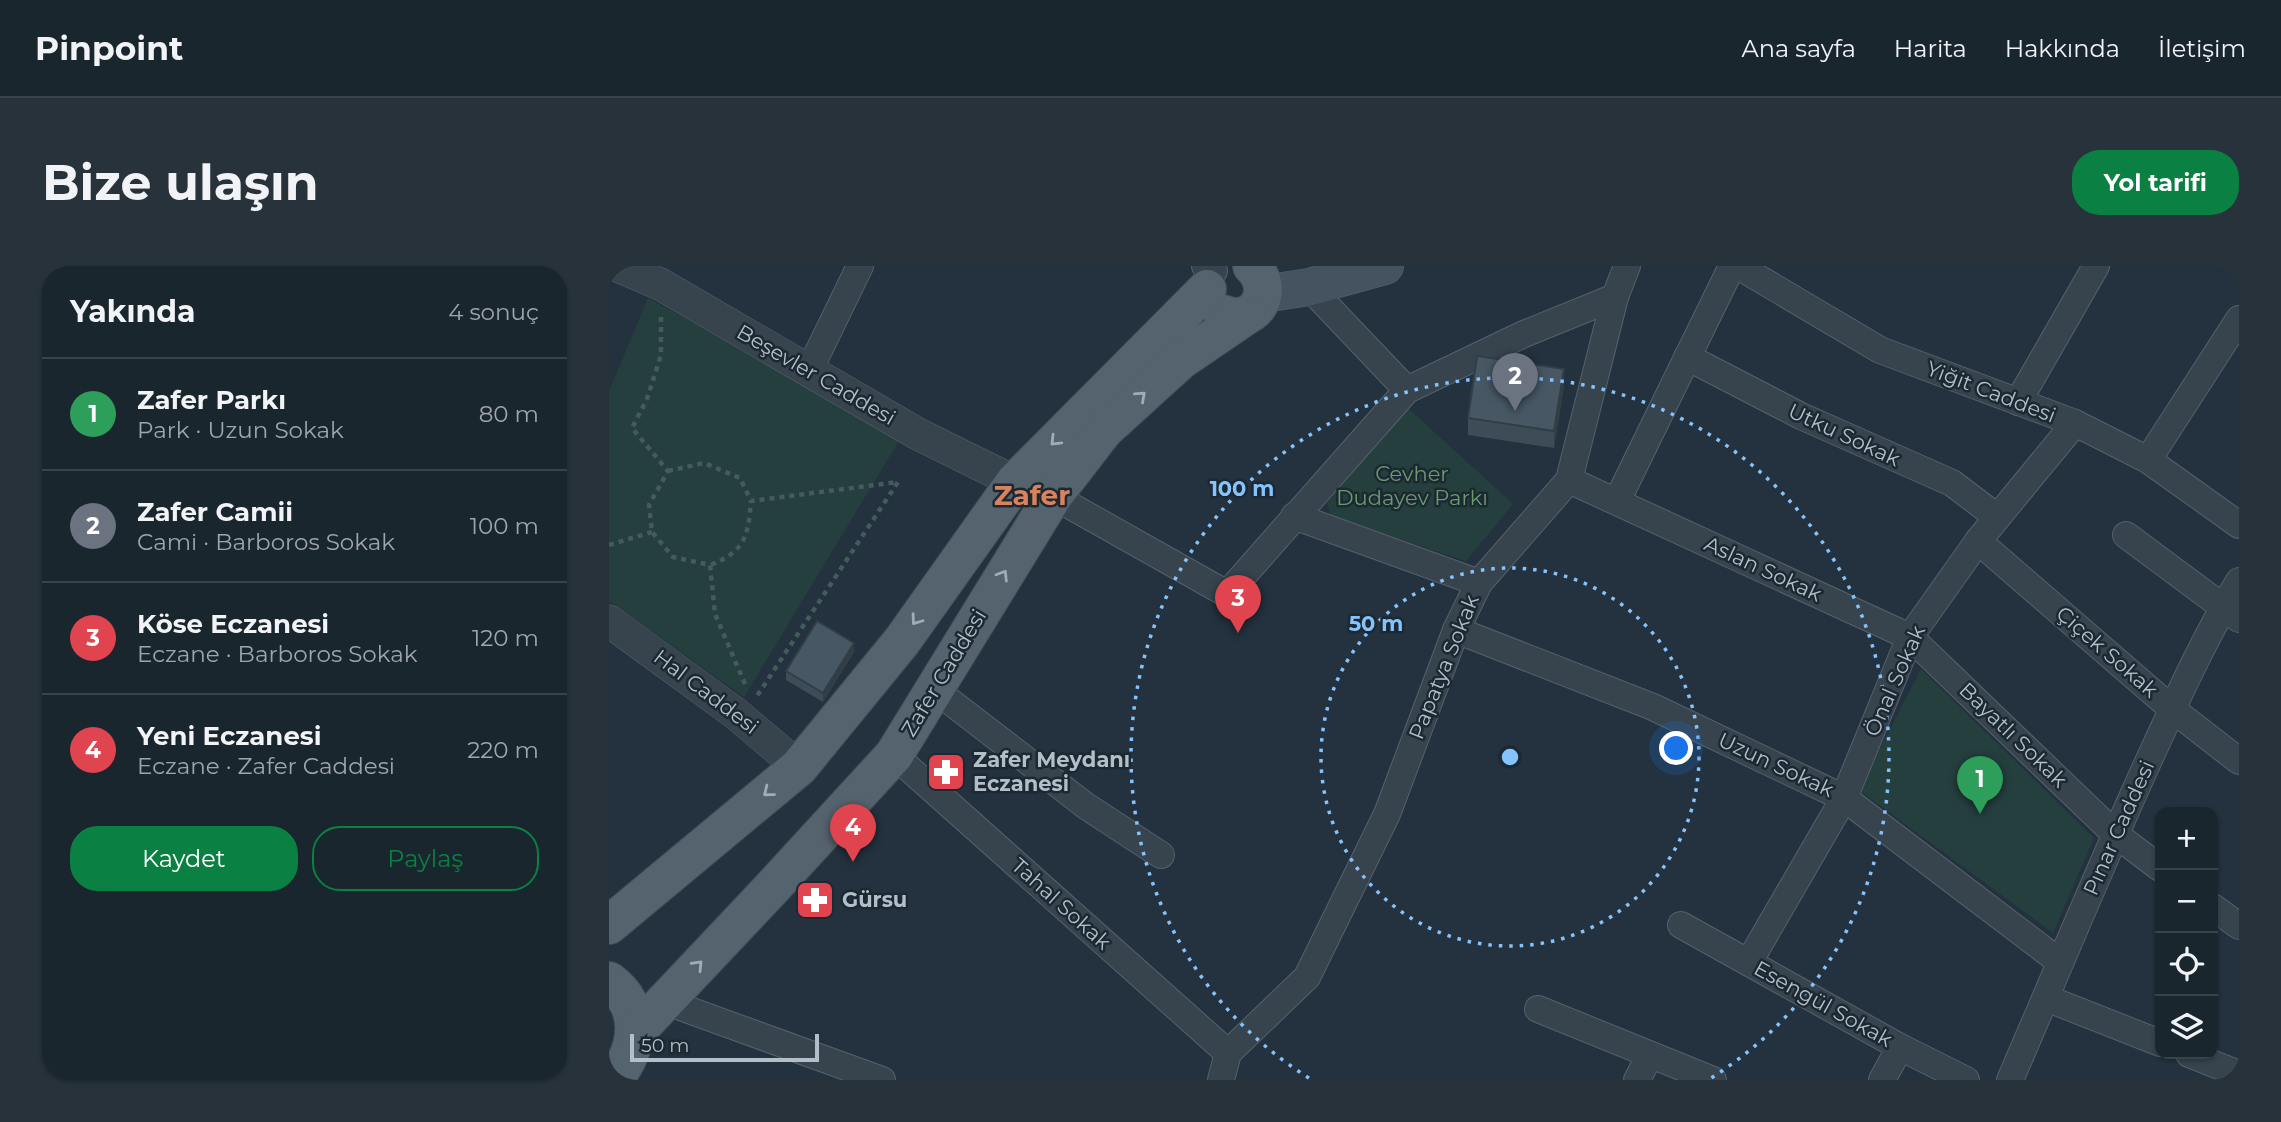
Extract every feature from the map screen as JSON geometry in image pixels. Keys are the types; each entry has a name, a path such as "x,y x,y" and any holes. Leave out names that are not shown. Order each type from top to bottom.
{"main road":[{"name":"Zafer Caddesi","path":"635,1033 894,755 1053,496 1104,430 1254,292 1309,287 1385,266"},
{"name":"Zafer Caddesi","path":"1211,273 1213,307 1220,313 1238,317 1254,292"},
{"name":"Zafer Caddesi","path":"609,925 799,767 902,640 1015,482 1211,273"},
{"path":"609,981 625,997 633,1014 635,1033 632,1051 624,1068 613,1080"}],"street":[{"name":"Beşevler Caddesi","path":"618,266 660,285 918,434 1015,482"},
{"path":"809,371 860,266"},
{"name":"Papatya Sokak","path":"1228,1053 1307,977 1387,814 1456,630 1479,583 1569,480 1615,297 1627,266"},
{"path":"1616,501 1732,266"},
{"name":"Yiğit Caddesi","path":"1738,266 1880,350 2075,423 2148,460 2239,525"},
{"path":"2018,402 2086,269"},
{"path":"1309,287 1407,390"},
{"path":"1053,496 1227,594 1407,390 1524,334 1615,297"},
{"path":"2148,460 2239,319"},
{"name":"Utku Sokak","path":"1687,357 1801,416 1952,484 1997,517"},
{"name":"Önal Sokak","path":"1749,962 1844,798 1910,636 1978,541 2075,423"},
{"name":"Aslan Sokak","path":"1569,480 1910,636"},
{"path":"1294,516 1479,583"},
{"path":"2126,535 2231,613"},
{"name":"Çiçek Sokak","path":"1978,541 2172,709 2239,761"},
{"name":"Pınar Caddesi","path":"2010,1080 2115,834 2172,709 2231,613 2239,581"},
{"name":"Hal Caddesi","path":"609,621 735,713 799,767"},
{"name":"Uzun Sokak","path":"1456,630 1653,707 1844,798 2060,962"},
{"name":"Bayatlı Sokak","path":"1910,636 2115,834 2155,863"},
{"path":"934,689 1086,806 1161,855"},
{"name":"Tahal Sokak","path":"894,755 1228,1053"},
{"path":"2218,911 2239,926"},
{"name":"Esengül Sokak","path":"1681,925 1900,1047 1966,1080"},
{"path":"2046,998 2155,1041"},
{"path":"664,1001 882,1080"},
{"path":"1538,1009 1713,1080"},
{"path":"1882,1080 1900,1047"},
{"path":"1221,1080 1228,1053"},
{"path":"1637,1080 1650,1055"},
{"path":"2193,1064 2239,1074"}],"path":[{"path":"660,285 661,355 647,399 632,428 668,471"},
{"path":"704,463 740,478 751,501 748,534 738,549 711,565 673,557 652,532 649,505 668,471 704,463"},
{"path":"751,501 898,482 753,703"},
{"path":"609,545 652,532"},
{"path":"711,565 715,614 747,690"}],"green space":[{"path":"648,298 902,436 744,697 609,601 609,391"},
{"name":"Cevher Dudayev Parkı","path":"1407,407 1513,504 1466,561 1331,516 1327,503"},
{"path":"1921,669 2094,838 2053,933 1859,790"}],"building":[{"path":"1477,356 1564,369 1554,431 1468,418"},
{"path":"817,621 854,643 823,693 786,671"}],"place":[{"name":"Zafer Camii","path":"1515,411"},
{"name":"Köse Eczanesi","path":"1238,633"},
{"name":"Zafer Meydanı Eczanesi","path":"946,772"},
{"name":"Zafer Parkı","path":"1980,814"},
{"name":"Yeni Eczanesi","path":"853,862"},
{"name":"Gürsu","path":"815,900"}],"district":[{"name":"Zafer","path":"1032,495"}]}
